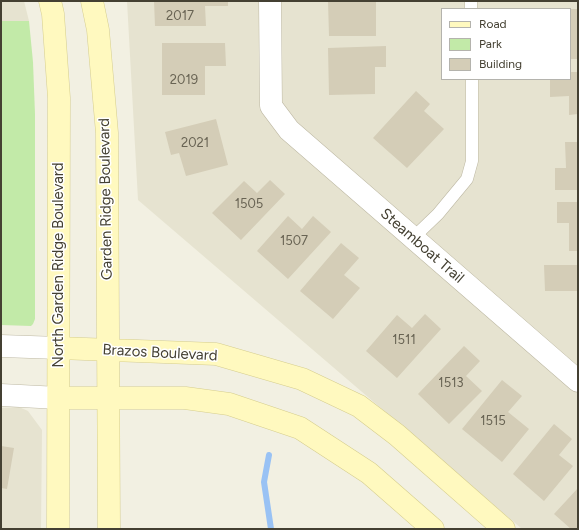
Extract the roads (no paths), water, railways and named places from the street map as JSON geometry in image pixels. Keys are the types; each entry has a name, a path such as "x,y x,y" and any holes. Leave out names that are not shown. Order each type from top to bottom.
{"main road":[{"name":"North Garden Ridge Boulevard","path":"50,1 53,14 59,98 58,529"},
{"name":"Garden Ridge Boulevard","path":"92,1 98,30 107,133 108,397"},
{"name":"Brazos Boulevard","path":"59,348 216,354 302,379 359,406 397,435 504,529"},
{"path":"108,397 109,529"},
{"path":"59,398 186,398 229,404 300,428 369,473 433,529"}],"street":[{"name":"Steamboat Trail","path":"270,1 270,106 289,130 578,382"},
{"name":"Brazos Boulevard","path":"1,346 59,348"},
{"path":"1,395 59,398"}],"lane":[{"path":"413,238 438,214 467,179 472,161 472,80"}],"waterway":[{"path":"269,455 264,482 271,529"}]}
